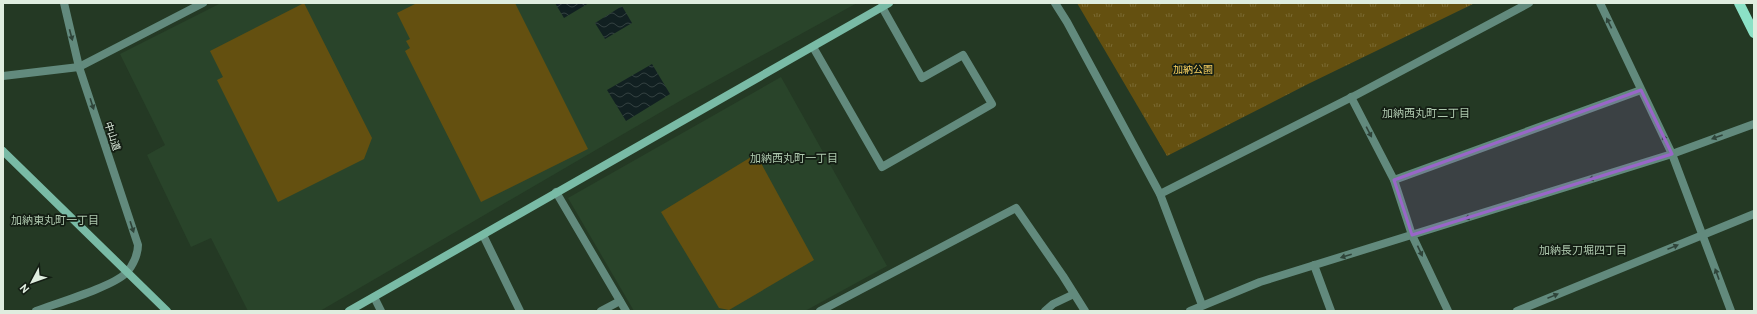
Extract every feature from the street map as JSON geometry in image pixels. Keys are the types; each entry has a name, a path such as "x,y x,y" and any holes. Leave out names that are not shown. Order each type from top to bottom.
{"main road":[{"path":"1739,3 1754,33"}],"street":[{"name":"中山道","path":"64,3 80,67 138,245 138,254 127,272"},
{"path":"3,76 80,67 203,3"},
{"path":"1055,3 1067,22 1160,194 1202,305"},
{"path":"1160,194 1351,97 1529,3"},
{"path":"1600,3 1672,154 1730,311"},
{"path":"349,311 556,192 885,5 922,78 963,55 992,104 882,167 813,46"},
{"path":"1394,180 1641,90"},
{"path":"1351,97 1394,180 1412,235 1448,311"},
{"path":"1190,311 1260,282 1672,154 1754,124"},
{"path":"3,151 167,311"},
{"path":"556,192 626,311"},
{"path":"820,311 1016,208 1085,311"},
{"path":"1517,311 1754,214"},
{"path":"483,235 520,311"},
{"path":"1314,265 1331,311"},
{"path":"36,311 112,283 127,272"},
{"path":"1045,311 1053,304 1074,294"},
{"path":"374,297 381,311"},
{"path":"601,311 620,301"}],"highlighted area":[{"path":"1641,90 1672,154 1412,235 1394,180"}],"shaded area":[{"path":"221,3 857,3 685,98 320,311 248,311 211,238 191,247 147,155 165,145 120,54"},
{"path":"781,77 887,266 805,311 634,311 568,198"}],"green space":[{"path":"304,3 372,138 364,159 278,202 217,80 223,77 210,51"},
{"path":"417,3 515,3 588,149 481,202 405,51 410,48 406,41 410,39 397,13"},
{"name":"加納公園","path":"1077,3 1475,3 1308,84 1167,156"},
{"path":"756,154 814,260 729,310 719,308 661,212"}],"water":[{"path":"555,3 589,3 564,18"},
{"path":"622,6 632,23 605,39 595,23"},
{"path":"652,64 670,94 626,121 607,90"}],"district":[{"name":"加納西丸町二丁目","path":"1426,113"},
{"name":"加納西丸町一丁目","path":"794,158"},
{"name":"加納東丸町一丁目","path":"55,220"},
{"name":"加納長刀堀四丁目","path":"1583,250"}]}
